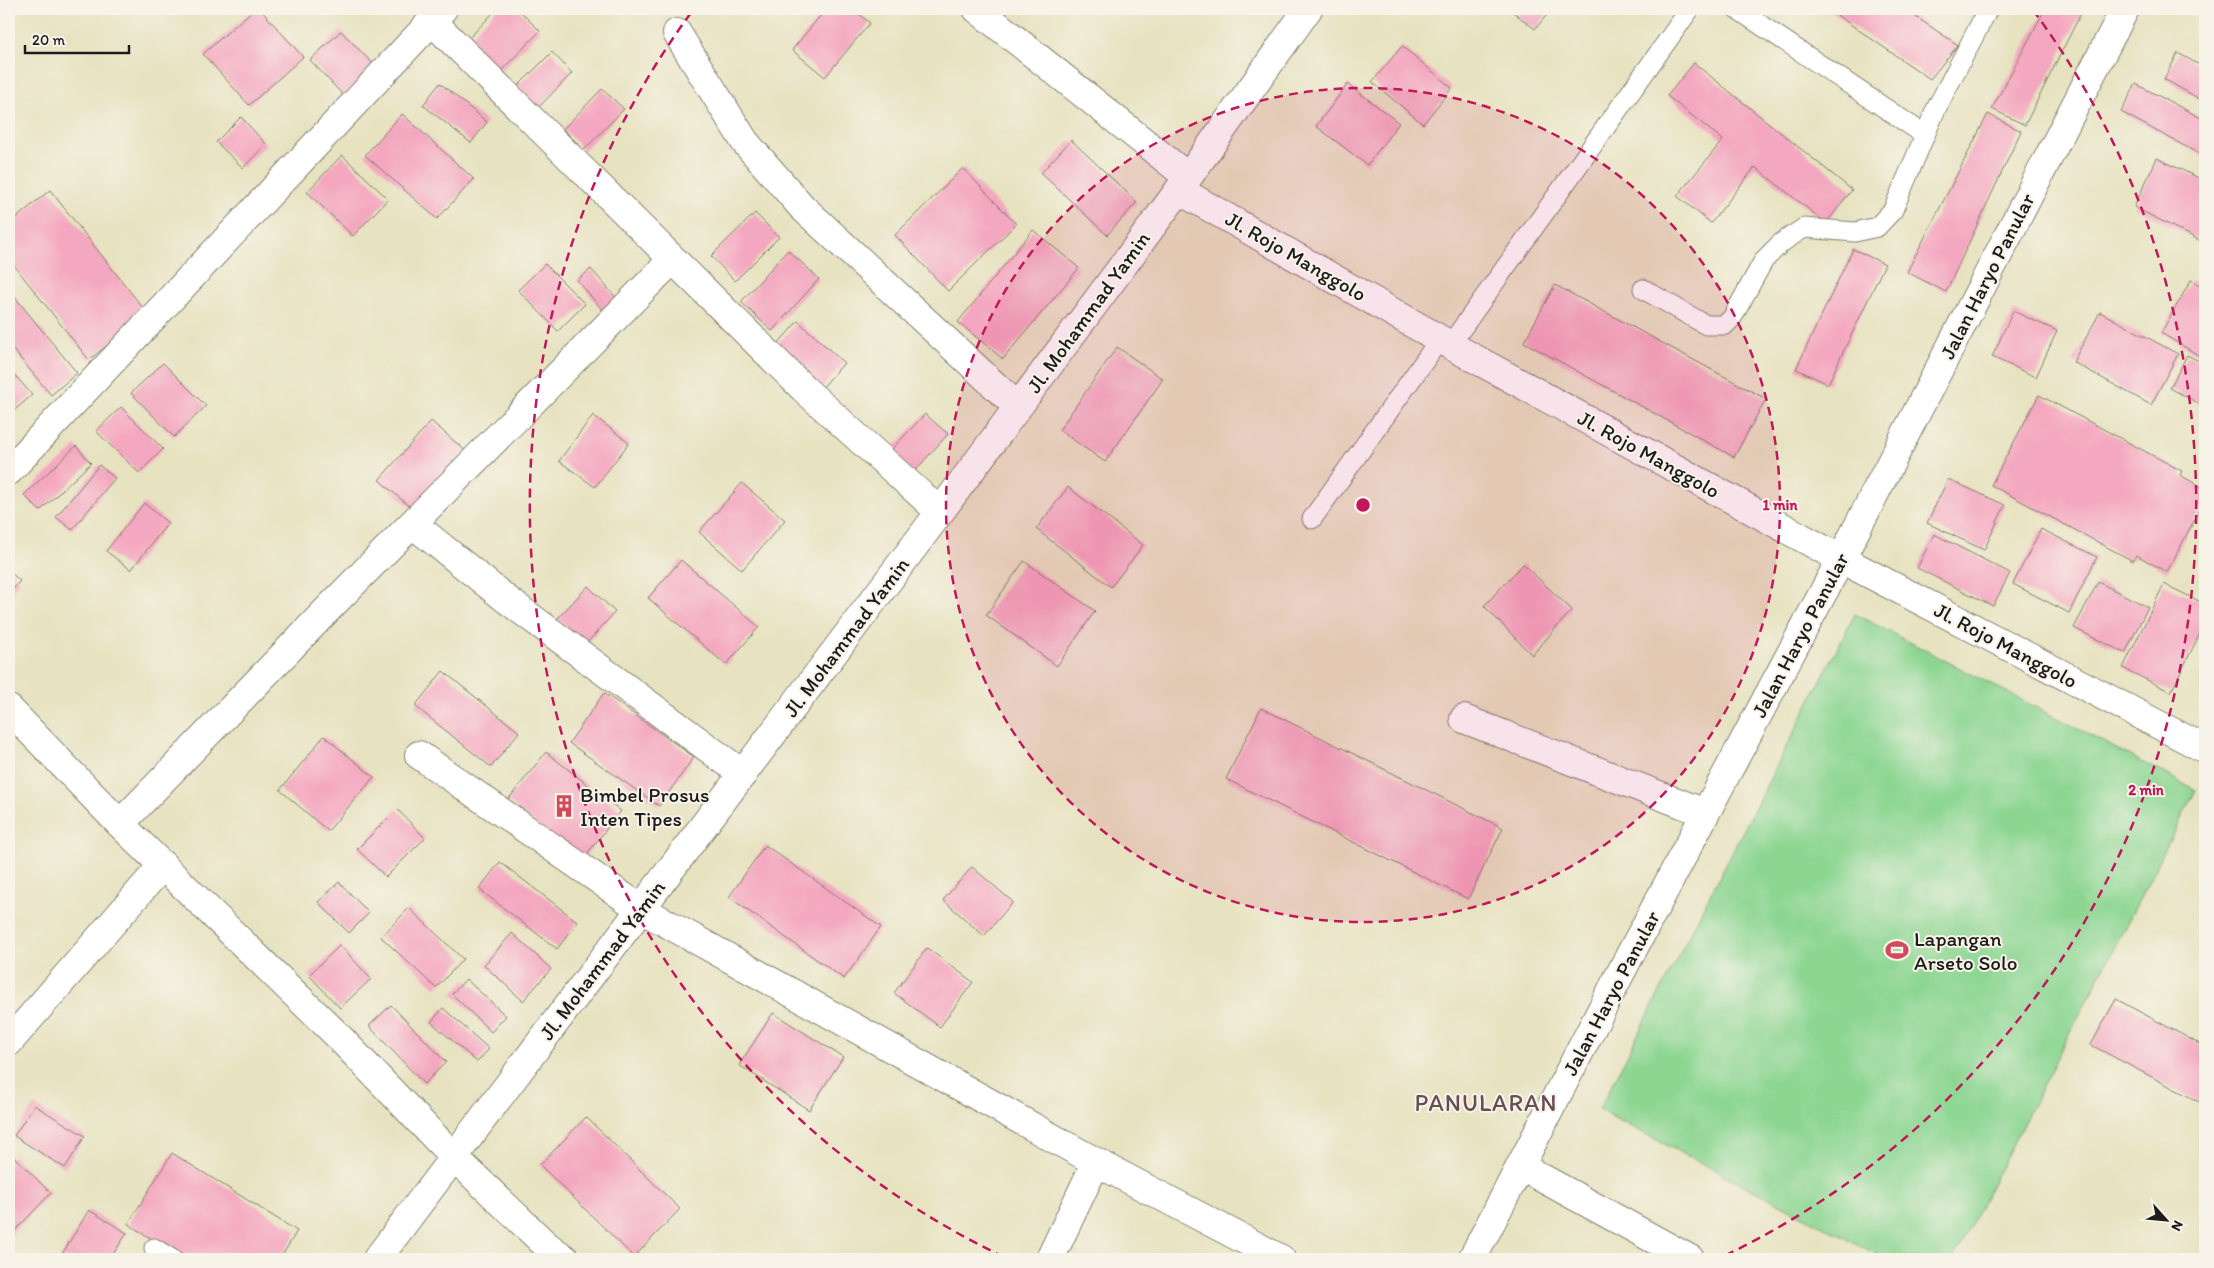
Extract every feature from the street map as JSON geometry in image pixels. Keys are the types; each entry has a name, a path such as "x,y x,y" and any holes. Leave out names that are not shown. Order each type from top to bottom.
{"street":[{"name":"Jl. Rojo Manggolo","path":"977,9 1183,184 1445,342 1841,558 2205,749"},
{"name":"Jl. Mohammad Yamin","path":"377,1259 940,512 1183,184 1308,9"},
{"name":"Jalan Haryo Panular","path":"1472,1259 1705,813 1841,558 2125,9"},
{"path":"9,471 438,15 672,260 803,388 940,512"},
{"path":"677,33 745,142 802,207 1018,407"},
{"path":"120,824 672,260"},
{"path":"413,524 506,599 743,774"},
{"path":"9,709 120,824 336,1034 453,1156 546,1245 565,1259"},
{"path":"1464,719 1705,813"},
{"path":"419,754 641,909 1096,1162 1281,1259"},
{"path":"9,1042 163,865"},
{"path":"1050,1259 1096,1162"},
{"path":"1520,1166 1690,1259"}],"lane":[{"path":"1312,519 1690,9"},
{"path":"1738,9 1925,135"},
{"path":"1643,289 1706,325 1724,325 1732,318 1764,260 1781,243 1804,228 1855,232 1877,227 1893,210 1925,135 1988,9"},
{"path":"154,1248 172,1259"}],"green space":[{"name":"Lapangan Arseto Solo","path":"1855,614 2196,790 1953,1259 1886,1259 1599,1110"}],"building":[{"path":"254,9 260,9 303,57 249,105 203,54"},
{"path":"497,9 518,9 540,31 501,71 468,39"},
{"path":"826,9 853,9 870,23 825,77 792,50"},
{"path":"1509,9 1552,9 1535,29"},
{"path":"1828,9 1904,9 1958,45 1930,79"},
{"path":"2045,9 2083,9 2025,125 1992,109"},
{"path":"341,31 374,65 343,95 310,60"},
{"path":"1402,46 1452,88 1423,124 1372,82"},
{"path":"552,52 572,73 538,108 517,87"},
{"path":"2178,53 2205,68 2205,102 2164,79"},
{"path":"1694,63 1852,190 1826,223 1755,167 1711,223 1677,196 1723,140 1667,96"},
{"path":"440,83 487,122 471,143 423,105"},
{"path":"1348,84 1399,123 1367,165 1316,126"},
{"path":"2136,84 2205,120 2205,157 2121,112"},
{"path":"602,89 624,109 584,150 563,129"},
{"path":"402,114 474,179 437,219 365,155"},
{"path":"1988,114 2021,131 1946,292 1907,272"},
{"path":"241,117 266,144 243,168 216,142"},
{"path":"1071,140 1137,202 1107,235 1041,173"},
{"path":"342,155 388,199 353,236 307,192"},
{"path":"2157,158 2205,181 2205,243 2134,207"},
{"path":"963,168 1016,224 948,291 895,235"},
{"path":"50,190 147,313 89,360 9,259 9,224"},
{"path":"755,213 779,237 735,281 711,256"},
{"path":"1033,230 1079,268 1003,359 958,322"},
{"path":"1853,249 1885,264 1828,384 1796,369"},
{"path":"788,250 819,279 772,331 741,302"},
{"path":"545,264 585,304 558,331 518,290"},
{"path":"591,269 619,301 605,313 577,280"},
{"path":"2191,280 2205,288 2205,359 2161,333"},
{"path":"1555,285 1766,399 1734,457 1524,342"},
{"path":"9,290 77,373 51,395 9,345"},
{"path":"2013,311 2057,331 2036,377 1992,357"},
{"path":"2100,312 2178,354 2151,405 2073,362"},
{"path":"798,321 844,363 821,389 775,347"},
{"path":"1117,347 1163,379 1105,462 1059,430"},
{"path":"2187,355 2205,364 2205,407 2170,388"},
{"path":"163,363 206,406 174,437 131,393"},
{"path":"9,368 32,395 9,415"},
{"path":"2039,395 2182,471 2180,475 2205,489 2205,500 2167,572 2136,555 2133,561 1991,485"},
{"path":"121,407 163,449 139,473 96,431"},
{"path":"925,414 948,434 912,474 889,452"},
{"path":"593,415 629,443 595,487 559,461"},
{"path":"431,421 468,453 416,512 379,480"},
{"path":"76,446 91,463 40,511 24,495"},
{"path":"99,465 115,478 72,530 56,517"},
{"path":"1948,479 2005,505 1984,550 1927,523"},
{"path":"742,483 785,520 742,570 699,532"},
{"path":"1068,487 1143,545 1111,587 1036,529"},
{"path":"144,503 168,523 131,570 106,551"},
{"path":"2041,529 2097,557 2069,613 2013,584"},
{"path":"1934,534 2010,573 1993,606 1917,568"},
{"path":"681,560 759,627 726,665 648,598"},
{"path":"1024,561 1095,611 1057,666 986,615"},
{"path":"1523,564 1572,610 1532,655 1484,606"},
{"path":"9,571 20,581 9,594"},
{"path":"2098,582 2148,607 2125,653 2074,628"},
{"path":"2164,584 2205,604 2205,623 2171,692 2123,668"},
{"path":"588,586 615,612 585,645 557,619"},
{"path":"443,671 519,732 491,767 415,706"},
{"path":"604,693 694,757 659,806 569,743"},
{"path":"1261,708 1503,828 1468,899 1226,779"},
{"path":"324,736 374,777 328,831 280,790"},
{"name":"Bimbel Prosus Inten Tipes","path":"546,752 621,811 582,860 507,801"},
{"path":"397,809 425,838 386,877 357,849"},
{"path":"765,845 881,927 844,979 729,897"},
{"path":"500,862 578,922 557,949 479,889"},
{"path":"972,867 1013,902 984,936 943,900"},
{"path":"339,882 369,913 349,933 318,902"},
{"path":"409,908 463,959 436,988 381,937"},
{"path":"512,933 551,969 523,1001 484,965"},
{"path":"340,945 371,979 340,1008 309,975"},
{"path":"927,948 973,982 940,1027 894,993"},
{"path":"466,979 506,1016 491,1032 452,994"},
{"path":"2116,999 2205,1047 2205,1105 2091,1045"},
{"path":"391,1005 446,1062 424,1084 369,1026"},
{"path":"443,1008 489,1049 477,1062 431,1022"},
{"path":"773,1013 843,1057 809,1110 739,1065"},
{"path":"34,1105 85,1136 65,1168 14,1136"},
{"path":"586,1117 680,1209 634,1257 540,1165"},
{"path":"172,1153 297,1231 280,1259 184,1259 128,1224"},
{"path":"13,1156 51,1193 9,1237 9,1160"},
{"path":"89,1210 127,1233 110,1259 59,1259"}],"place":[{"name":"Bimbel Prosus Inten Tipes","path":"564,806"},
{"name":"Lapangan Arseto Solo","path":"1897,950"}],"district":[{"name":"PANULARAN","path":"1486,1102"}]}
